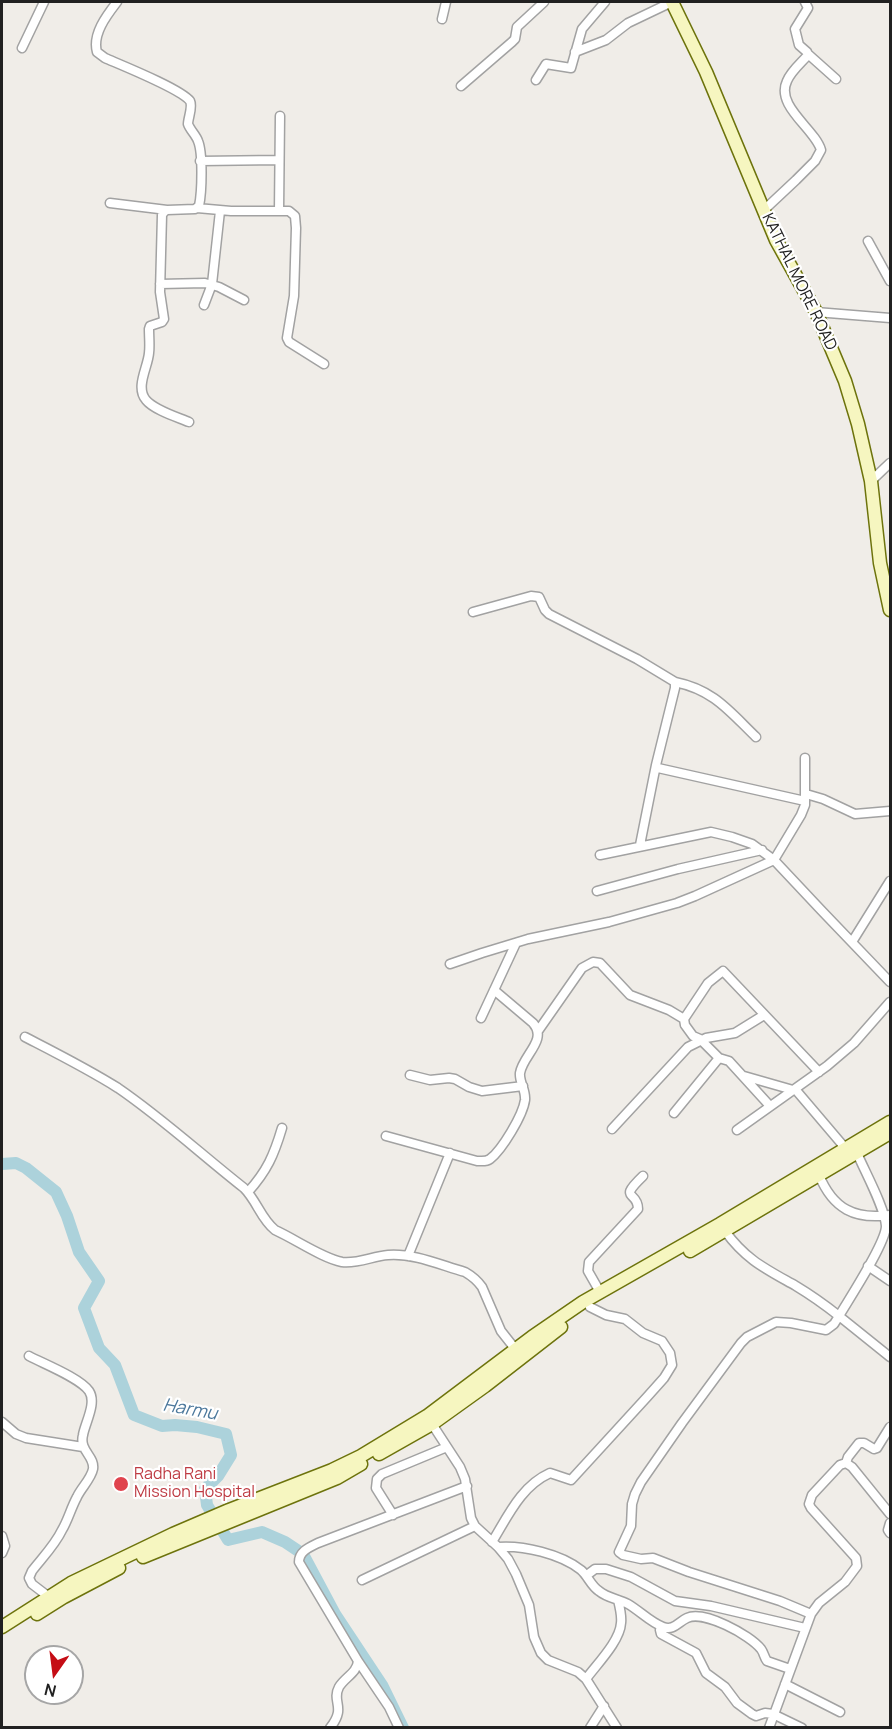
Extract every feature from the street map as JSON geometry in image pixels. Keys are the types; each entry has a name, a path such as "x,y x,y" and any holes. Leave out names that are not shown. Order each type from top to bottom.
{"street":[{"path":"22,48 44,2"},
{"path":"117,2 104,19 96,44 97,52 105,58 170,88 189,101 191,105 188,124 198,140 200,161 200,197 197,208"},
{"path":"442,19 446,2"},
{"path":"461,86 515,39 517,27 544,2"},
{"path":"536,80 546,63 571,68 582,28 605,2"},
{"path":"575,52 603,42 628,23 672,2"},
{"name":"KATHAL MORE ROAD","path":"672,2 706,72 776,240 816,312 845,381 871,481 880,563 891,610"},
{"path":"806,2 808,8 795,29 799,45 836,79"},
{"path":"764,210 796,180 820,152 821,148 786,98 785,86 788,79 808,54"},
{"path":"279,211 280,116"},
{"path":"200,161 279,160"},
{"path":"110,203 167,210 197,208 220,211 290,211 295,216 296,228 294,296 287,338 289,342 324,364"},
{"path":"167,210 162,215 160,284 160,302 164,319 162,322 151,325 148,329 150,350 142,380 142,394 151,404 189,423"},
{"path":"204,305 212,284 220,211"},
{"path":"867,241 891,280"},
{"path":"160,284 196,282 212,284 244,300"},
{"path":"816,312 891,318"},
{"path":"871,481 891,463"},
{"path":"473,612 531,596 538,597 549,615 622,651 675,682 695,688 716,699 756,737"},
{"path":"640,845 675,682"},
{"path":"450,964 516,943 609,922 676,903 774,860 801,815 806,798 805,758"},
{"path":"656,765 661,769 763,790 806,798 824,798 855,814 891,811"},
{"path":"600,855 711,832 747,842 774,860 891,982"},
{"path":"597,891 678,868 762,850"},
{"path":"852,942 891,881"},
{"path":"481,1018 516,943"},
{"path":"386,1136 483,1162 492,1157 518,1119 525,1101 520,1070 538,1038 538,1031 582,968 593,962 600,963 630,995 669,1010 684,1019"},
{"path":"770,1106 729,1060 719,1058 700,1039 693,1036 685,1025 684,1019 708,983 723,971 819,1072"},
{"path":"494,990 538,1031"},
{"path":"737,1130 819,1072 854,1042 891,1002"},
{"path":"612,1129 683,1052 700,1039 735,1033 764,1015"},
{"path":"26,1036 117,1088 163,1122 248,1192 268,1224 275,1230 335,1260 358,1262 385,1255 408,1256 465,1272 478,1280 501,1331 516,1350"},
{"path":"674,1113 719,1058"},
{"path":"410,1075 430,1080 455,1079 482,1091 523,1086"},
{"path":"742,1076 794,1089 851,1151 887,1216 884,1236 839,1316 826,1330 776,1322 747,1337 741,1343 641,1482 632,1504 631,1526 619,1550 620,1554 641,1559 653,1558 689,1572 759,1593 811,1614"},
{"path":"230,1515 337,1478 432,1424 590,1306 725,1231 819,1175 891,1122"},
{"path":"248,1192 265,1173 282,1128"},
{"path":"2,1636 64,1597 134,1561 205,1526 361,1456 427,1416 532,1337 600,1292 851,1151 891,1133"},
{"path":"408,1256 450,1153"},
{"path":"819,1175 829,1195 844,1208 858,1215 887,1216"},
{"path":"600,1292 588,1271 589,1262 638,1209 638,1203 630,1192 632,1186 643,1176"},
{"path":"725,1231 734,1244 758,1265 817,1299 891,1357"},
{"path":"868,1266 891,1281"},
{"path":"495,1545 512,1509 526,1490 550,1473 568,1480 574,1478 659,1385 672,1365 670,1353 662,1341 643,1333 625,1319 606,1315 590,1306"},
{"path":"29,1356 74,1379 89,1392 91,1405 82,1447 92,1460 94,1466 92,1472 77,1496 61,1533 29,1578 32,1584 49,1597"},
{"path":"2,1422 16,1434 26,1438 82,1447"},
{"path":"432,1424 460,1467 467,1486 471,1518 475,1526 508,1559 524,1590 531,1613 534,1636 541,1653 548,1660 578,1672 586,1678 617,1728"},
{"path":"846,1463 859,1443 877,1448 891,1427"},
{"path":"393,1515 376,1488 377,1479 382,1474 447,1447"},
{"path":"769,1728 811,1614 819,1603 845,1582 857,1566 856,1558 810,1508 809,1504 812,1495 840,1465 846,1463"},
{"path":"846,1463 852,1467 891,1514"},
{"path":"399,1728 389,1707 358,1661 299,1562 303,1552 318,1543 467,1486"},
{"path":"891,1523 888,1530 891,1533"},
{"path":"2,1627 49,1597 106,1566 173,1534 205,1526"},
{"path":"362,1580 475,1526"},
{"path":"2,1536 5,1546 2,1553"},
{"path":"495,1545 526,1548 574,1566 586,1575 600,1592 629,1605 662,1627 673,1628 689,1617 695,1616 734,1629 762,1650 767,1661 790,1669"},
{"path":"586,1575 595,1569 606,1569 631,1577 675,1601 711,1606 805,1628"},
{"path":"586,1678 619,1633 621,1625 618,1600"},
{"path":"662,1627 661,1634 696,1653 706,1673 725,1688 740,1706 756,1716 773,1714 802,1728"},
{"path":"330,1728 339,1715 337,1693 339,1688 355,1670 358,1661"},
{"path":"784,1684 840,1712"},
{"path":"590,1728 604,1706"}],"waterway":[{"name":"Harmu","path":"2,1164 16,1163 26,1168 56,1192 79,1252 99,1281 84,1308 99,1348 115,1365 134,1415 162,1426 197,1427 226,1434 231,1455 218,1476 205,1489 207,1505 228,1540 262,1532 285,1542 303,1554 335,1614 382,1685 403,1728"}],"place":[{"name":"Radha Rani Mission Hospital","path":"121,1484"}]}
